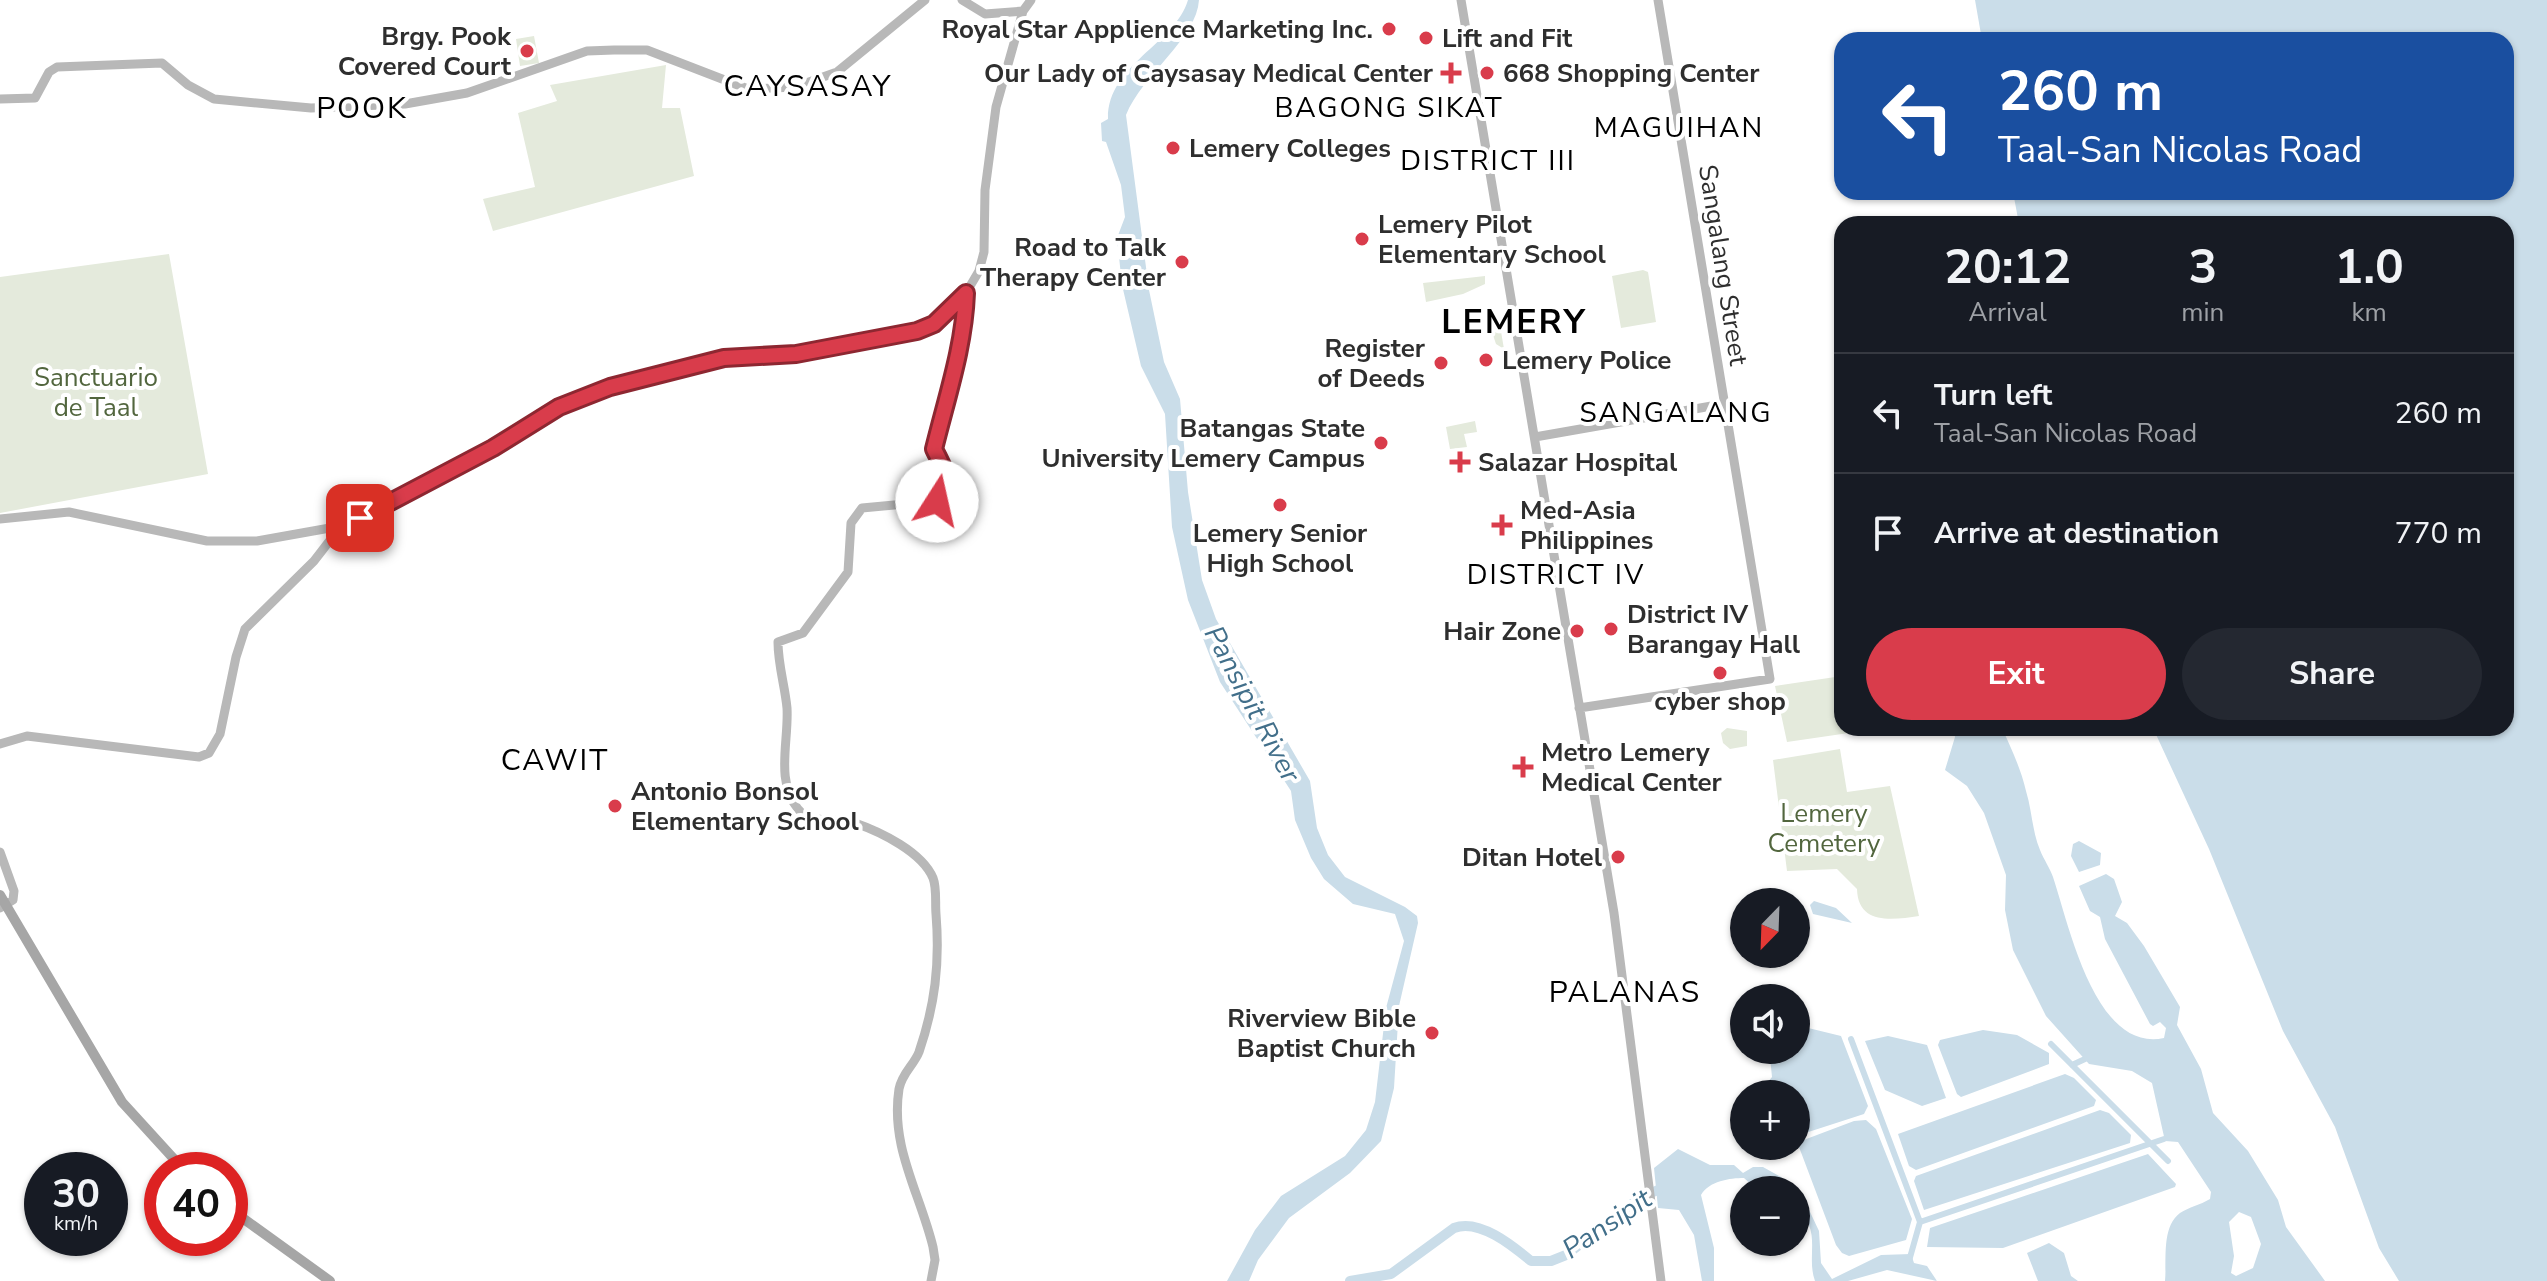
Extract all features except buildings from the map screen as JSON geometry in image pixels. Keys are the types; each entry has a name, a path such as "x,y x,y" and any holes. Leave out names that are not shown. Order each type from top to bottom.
{"main road":[{"path":"0,895 4,907 122,1102 168,1152"},
{"path":"248,1222 330,1281"}],"street":[{"path":"0,99 35,98 49,72 57,67 162,63 188,85 226,101 311,108 379,107 467,93 587,51 614,50 647,50 748,89 795,87 837,72 925,0"},
{"path":"962,0 974,10 997,13 1023,11"},
{"path":"0,519 69,512 207,541 257,541 341,526 493,448 559,407 610,387 724,358 784,355 917,331 934,324 966,293 979,271 984,252 985,190 996,107 1023,11 1031,0"},
{"path":"1461,0 1624,981 1649,1204 1661,1281"},
{"name":"Sangalang Street","path":"1579,708 1770,679 1658,0"},
{"path":"931,1281 935,1260 933,1247 900,1154 898,1125 899,1087 904,1072 918,1056 936,996 940,959 934,880 919,856 854,823 808,817 800,813 792,800 784,763 787,716 778,642 803,633 848,572 851,523 862,508 937,501 946,489 946,471 934,449 952,391 965,322 966,293"},
{"path":"1535,437 1723,404"},
{"path":"0,744 27,736 199,757 209,753 220,734 245,629 314,561 341,526"},
{"path":"0,852 14,891 4,907"}],"green space":[{"name":"Brgy. Pook Covered Court","path":"534,36 539,63 520,66 516,39"},
{"path":"666,65 662,108 680,108 694,176 493,231 483,199 535,187 518,113 557,101 550,85"},
{"name":"Sanctuario de Taal","path":"169,254 208,474 0,513 0,277"},
{"path":"1643,270 1648,272 1656,322 1621,328 1612,276"},
{"path":"1485,276 1485,284 1463,294 1426,302 1423,283"},
{"path":"1498,314 1504,349 1496,344 1491,329 1493,317"},
{"path":"1475,421 1477,432 1464,434 1467,447 1450,449 1446,427"},
{"name":"Lemery Cemetery","path":"1834,677 1834,735 1787,742 1775,686"},
{"path":"1727,728 1747,731 1747,746 1730,749 1723,743 1721,733"},
{"name":"Lemery Cemetery","path":"1840,749 1847,792 1890,786 1919,916 1888,919 1870,914 1863,909 1857,889 1837,869 1787,871 1773,760"}],"water":[{"name":"Pansipit River","path":"1188,0 1199,0 1189,28 1144,86 1126,115 1149,290 1164,362 1180,399 1188,492 1202,580 1216,619 1310,781 1317,828 1328,855 1345,877 1405,907 1417,916 1418,923 1399,1006 1394,1088 1381,1141 1350,1173 1289,1218 1258,1260 1249,1281 1227,1281 1255,1230 1281,1196 1345,1156 1366,1130 1375,1102 1386,1008 1404,941 1395,914 1353,904 1324,879 1311,858 1295,820 1291,791 1220,682 1188,600 1172,527 1165,414 1141,366 1122,285 1117,238 1125,217 1121,185 1106,142 1102,141 1101,123 1108,119 1118,84 1129,69 1170,30"},
{"path":"1975,0 2547,0 2547,1281 2399,1281 2379,1248 2335,1127 2283,1031 2209,849 2157,736 2514,736 2514,216 2018,216 2014,200 2514,200 2514,32 1981,32"},
{"path":"1955,736 2006,736 2028,798 2037,843 2053,877 2089,981 2103,1006 2120,1026 2140,1037 2164,1038 2166,1028 2160,1022 2153,1026 2150,1024 2105,939 2100,917 2090,911 2079,886 2106,874 2114,879 2122,902 2115,916 2127,923 2144,946 2180,1007 2177,1025 2201,1069 2213,1113 2248,1151 2278,1200 2286,1227 2325,1281 2165,1281 2167,1235 2174,1219 2210,1199 2211,1192 2178,1142 2165,1141 2152,1083 2132,1071 2089,1064 2046,1016 2013,950 2005,910 2006,875 1984,813 1967,786 1945,770","holes":["2239,1212 2251,1217 2261,1244 2253,1268 2236,1276 2231,1273 2234,1256 2229,1222"]},
{"path":"2079,841 2101,853 2100,865 2079,872 2071,856 2073,844"},
{"path":"1814,901 1836,908 1852,923 1813,914 1810,905"},
{"path":"1810,1028 1841,1036 1868,1106 1864,1114 1810,1131 1810,1080 1770,1080 1771,1064 1810,1064"},
{"path":"1983,1030 2017,1035 2049,1053 2049,1064 1961,1097 1957,1094 1938,1045 1940,1040"},
{"path":"1888,1036 1927,1045 1946,1098 1922,1106 1885,1090 1865,1041"},
{"path":"2065,1074 2074,1078 2096,1100 2094,1106 1916,1170 1909,1166 1898,1134"},
{"path":"2100,1110 2109,1113 2131,1135 2130,1143 1924,1210 1914,1181 1916,1176"},
{"path":"1866,1120 1876,1129 1912,1219 1906,1240 1849,1256 1836,1245 1804,1160 1810,1160 1810,1138 1854,1121"},
{"path":"1678,1149 1710,1165 1734,1165 1743,1173 1753,1167 1763,1167 1779,1176 1730,1176 1730,1179 1709,1186 1701,1195 1714,1248 1714,1281 1702,1281 1694,1235 1679,1210 1658,1208 1654,1168"},
{"path":"2148,1154 2176,1184 2175,1187 2003,1248 1927,1247 1930,1228"},
{"path":"1810,1212 1819,1231 1821,1263 1832,1279 1881,1255 1911,1254 1914,1263 1927,1266 1937,1281 1887,1270 1848,1281 1815,1281"},
{"path":"2049,1243 2064,1253 2071,1276 2078,1281 2038,1281 2027,1253"}],"waterway":[{"path":"1851,1039 1920,1222 1909,1261"},
{"path":"2051,1044 2168,1161"},
{"path":"2072,1065 2085,1059"},
{"path":"1920,1222 2164,1139"},
{"name":"Pansipit","path":"1350,1281 1391,1274 1454,1228 1464,1226 1495,1235 1531,1261 1551,1261 1566,1255 1641,1197 1658,1190"}],"place":[{"name":"Royal Star Applience Marketing Inc.","path":"1389,29"},
{"name":"Lift and Fit","path":"1426,38"},
{"name":"Brgy. Pook Covered Court","path":"527,51"},
{"name":"Our Lady of Caysasay Medical Center","path":"1451,73"},
{"name":"668 Shopping Center","path":"1487,73"},
{"name":"Lemery Colleges","path":"1173,148"},
{"name":"Lemery Pilot Elementary School","path":"1362,239"},
{"name":"Road to Talk Therapy Center","path":"1182,262"},
{"name":"Lemery Police","path":"1486,360"},
{"name":"Register of Deeds","path":"1441,363"},
{"name":"Batangas State University Lemery Campus","path":"1381,443"},
{"name":"Salazar Hospital","path":"1460,462"},
{"name":"Lemery Senior High School","path":"1280,505"},
{"name":"Med-Asia Philippines","path":"1502,525"},
{"name":"District IV Barangay Hall","path":"1611,629"},
{"name":"Hair Zone","path":"1577,631"},
{"name":"cyber shop","path":"1720,673"},
{"name":"Metro Lemery Medical Center","path":"1523,767"},
{"name":"Antonio Bonsol Elementary School","path":"615,806"},
{"name":"Ditan Hotel","path":"1618,857"},
{"name":"Riverview Bible Baptist Church","path":"1432,1033"}],"district":[{"name":"CAYSASAY","path":"808,86"},
{"name":"POOK","path":"362,108"},
{"name":"BAGONG SIKAT","path":"1389,108"},
{"name":"MAGUIHAN","path":"1679,128"},
{"name":"DISTRICT III","path":"1488,161"},
{"name":"LEMERY","path":"1514,322"},
{"name":"SANGALANG","path":"1676,413"},
{"name":"DISTRICT IV","path":"1556,575"},
{"name":"CAWIT","path":"555,760"},
{"name":"PALANAS","path":"1625,992"}],"route":[{"path":"360,518 493,448 559,407 610,387 724,358 758,359 796,354 917,331 934,324 966,293 965,322 952,391 934,449 947,478 946,489 937,501"}]}
